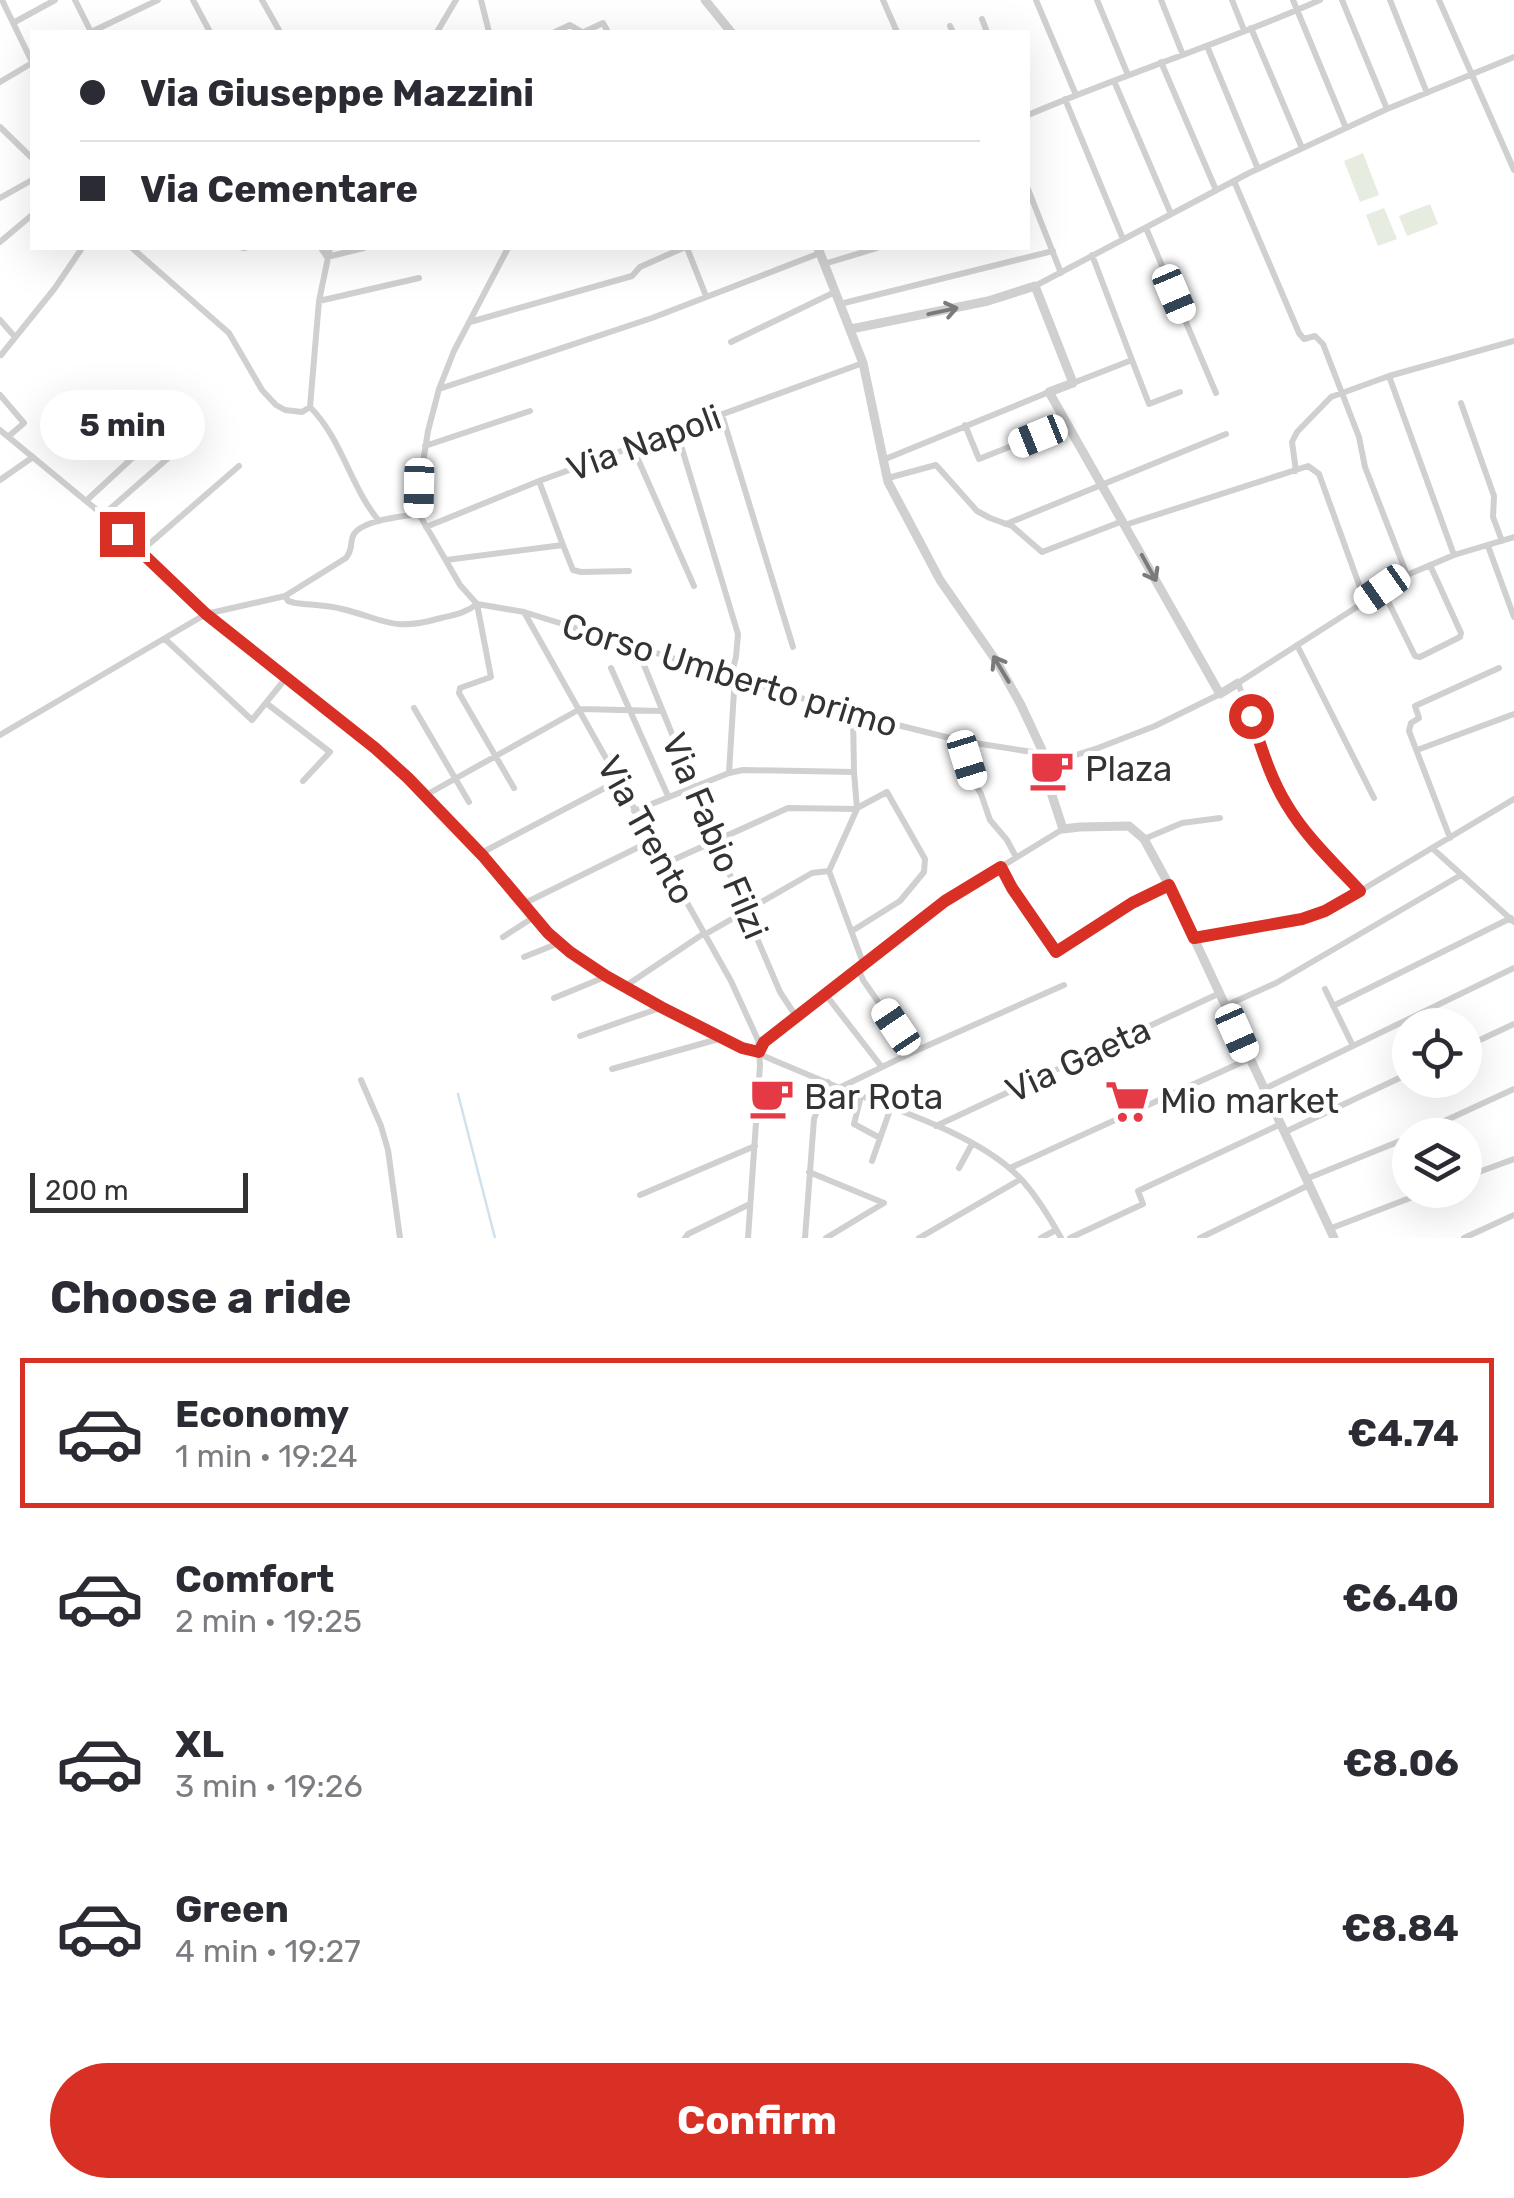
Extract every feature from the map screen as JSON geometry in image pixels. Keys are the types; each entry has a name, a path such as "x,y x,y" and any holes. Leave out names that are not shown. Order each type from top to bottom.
{"street":[{"path":"2,0 30,59"},
{"path":"13,22 55,0"},
{"path":"75,0 90,30"},
{"path":"95,30 158,0"},
{"path":"194,0 207,30"},
{"path":"262,0 279,30"},
{"path":"481,0 488,30"},
{"path":"705,0 729,30"},
{"path":"883,0 895,30"},
{"path":"1036,0 1076,95"},
{"path":"1096,0 1128,75"},
{"path":"1161,0 1183,54"},
{"path":"1232,0 1302,148"},
{"path":"1294,0 1346,128"},
{"path":"1030,114 1320,0"},
{"path":"1342,0 1387,109"},
{"path":"1390,0 1426,93"},
{"path":"1439,0 1514,170"},
{"path":"438,30 453,2"},
{"path":"982,19 987,30"},
{"path":"587,30 603,23 607,30"},
{"path":"1208,46 1258,169"},
{"path":"851,330 988,301 1035,286 1258,169 1387,109 1514,57"},
{"path":"1161,62 1216,190"},
{"path":"0,82 30,64"},
{"path":"1114,81 1171,214"},
{"path":"1065,100 1124,239"},
{"path":"0,127 30,156"},
{"path":"0,198 30,181"},
{"path":"1234,181 1299,333 1304,338 1320,338 1408,575"},
{"path":"1030,194 1061,272"},
{"path":"0,242 30,217"},
{"path":"1146,228 1216,392"},
{"path":"1,354 81,250"},
{"path":"134,250 229,333 262,390 276,405 302,412 310,407"},
{"path":"322,250 327,257"},
{"path":"329,250 319,300 310,407 330,430 351,478 378,521"},
{"path":"327,257 356,250"},
{"path":"507,250 454,351 439,389 420,477 419,514 460,586 477,604 491,677 458,690 514,788"},
{"path":"469,322 632,276 640,266 680,250"},
{"path":"686,250 706,296"},
{"path":"439,389 597,337 820,255 861,250"},
{"path":"840,304 1053,251"},
{"path":"820,255 863,363 886,478 940,580 1008,680 1036,735 1063,829"},
{"path":"1092,256 1149,404 1180,392"},
{"path":"319,300 419,278"},
{"path":"1035,286 1073,383"},
{"path":"731,342 835,292"},
{"path":"0,320 15,338"},
{"path":"1296,471 1292,442 1296,432 1331,397 1389,376 1514,341"},
{"path":"882,460 1132,360"},
{"name":"Via Napoli","path":"426,527 539,481 863,363"},
{"path":"1389,376 1454,555"},
{"path":"1049,392 1220,694"},
{"path":"0,394 24,423 9,436"},
{"path":"1462,403 1494,496 1493,517 1502,541"},
{"path":"87,500 184,410"},
{"path":"425,446 530,411"},
{"path":"722,415 793,648"},
{"path":"965,425 979,459 1067,424"},
{"path":"0,430 104,515 206,614 375,748 426,795 559,943 624,987 742,1048 972,1144 1010,1168 1038,1200 1059,1234 1041,1238"},
{"path":"104,515 199,431"},
{"path":"677,432 738,634 729,772"},
{"path":"1006,524 1226,434"},
{"path":"633,448 694,586"},
{"path":"0,480 33,457"},
{"path":"886,478 936,465 978,510 1019,532 1042,552 1308,466 1319,474 1364,602"},
{"path":"140,552 239,466"},
{"path":"539,481 573,570 629,572"},
{"path":"0,735 206,614 285,596 346,558 352,551 354,534 378,521 419,514"},
{"path":"1043,761 1098,748 1155,726 1220,694 1408,575 1454,555 1514,538"},
{"path":"446,560 563,545"},
{"path":"1488,546 1514,617"},
{"path":"1382,589 1415,656 1460,637 1430,565"},
{"path":"285,596 288,601 339,608 400,626 415,626 477,604"},
{"name":"Corso Umberto primo","path":"477,604 524,612 852,714 962,741 1032,752 1043,761"},
{"name":"Via Trento","path":"524,612 738,996 758,1040 759,1052"},
{"path":"165,639 252,720 286,678"},
{"path":"1297,645 1374,798"},
{"name":"Via Fabio Filzi","path":"648,650 644,665 780,992 797,1018"},
{"path":"611,668 668,796"},
{"path":"1450,838 1409,731 1411,723 1419,718 1414,706 1500,668"},
{"path":"1238,683 1270,773 1287,806 1360,891"},
{"path":"266,703 330,752 303,781"},
{"path":"414,708 468,802"},
{"path":"426,795 580,709 663,711"},
{"path":"852,714 857,809 828,871 862,960 863,980 913,1052"},
{"path":"1417,750 1514,714"},
{"path":"962,741 990,820 1016,857"},
{"path":"634,811 729,772 854,772"},
{"path":"483,856 486,850 618,781"},
{"path":"664,864 788,808 857,809 887,792 926,866 900,900 852,931"},
{"path":"1194,938 1302,919 1325,911 1514,799"},
{"path":"1144,839 1182,823 1220,818"},
{"path":"748,1238 759,1052 764,1042 945,901 1063,829 1080,826 1129,826 1144,839 1331,1235 1392,1208"},
{"path":"523,904 651,841"},
{"path":"1334,1006 1512,920 1432,848"},
{"path":"1001,867 1056,952 1132,903 1169,885"},
{"path":"624,987 704,934 812,873 828,871"},
{"path":"1225,1006 1276,982 1462,875"},
{"path":"502,937 534,918"},
{"path":"524,957 559,943"},
{"path":"1264,1089 1514,968"},
{"path":"554,998 606,976"},
{"path":"840,1088 881,1066 1064,986"},
{"path":"1325,989 1352,1046"},
{"name":"Via Gaeta","path":"936,1126 1220,993"},
{"path":"826,994 881,1066"},
{"path":"580,1036 661,1007"},
{"path":"1482,1039 1514,1024"},
{"path":"612,1069 723,1038"},
{"path":"1010,1168 1249,1060"},
{"path":"361,1080 388,1150 400,1238"},
{"path":"1070,1238 1143,1204 1138,1191 1392,1081"},
{"path":"805,1238 814,1119 828,1082"},
{"path":"1452,1118 1514,1090"},
{"path":"861,1096 854,1124 880,1138"},
{"path":"872,1161 891,1107"},
{"path":"959,1168 972,1144"},
{"path":"1200,1238 1307,1182 1392,1145"},
{"path":"640,1195 754,1146"},
{"path":"1482,1170 1514,1158"},
{"path":"809,1172 884,1203 826,1238"},
{"path":"920,1238 1021,1179"},
{"path":"685,1238 752,1203"},
{"path":"1464,1238 1514,1215"}],"shaded area":[{"path":"1363,153 1379,195 1360,202 1344,161"},
{"path":"1430,204 1438,224 1407,236 1399,216"},
{"path":"1384,208 1397,239 1378,246 1366,215"}],"waterway":[{"path":"458,1094 495,1238"}],"place":[{"name":"Plaza","path":"1052,769"},
{"name":"Bar Rota","path":"771,1097"},
{"name":"Mio market","path":"1127,1101"}],"route":[{"path":"122,534 206,614 408,778 483,856 548,933 570,952 661,1007 742,1048 759,1052 764,1042 945,901 1001,867 1056,952 1132,903 1169,885 1194,938 1302,919 1360,891 1287,806 1270,773 1251,716"}]}
